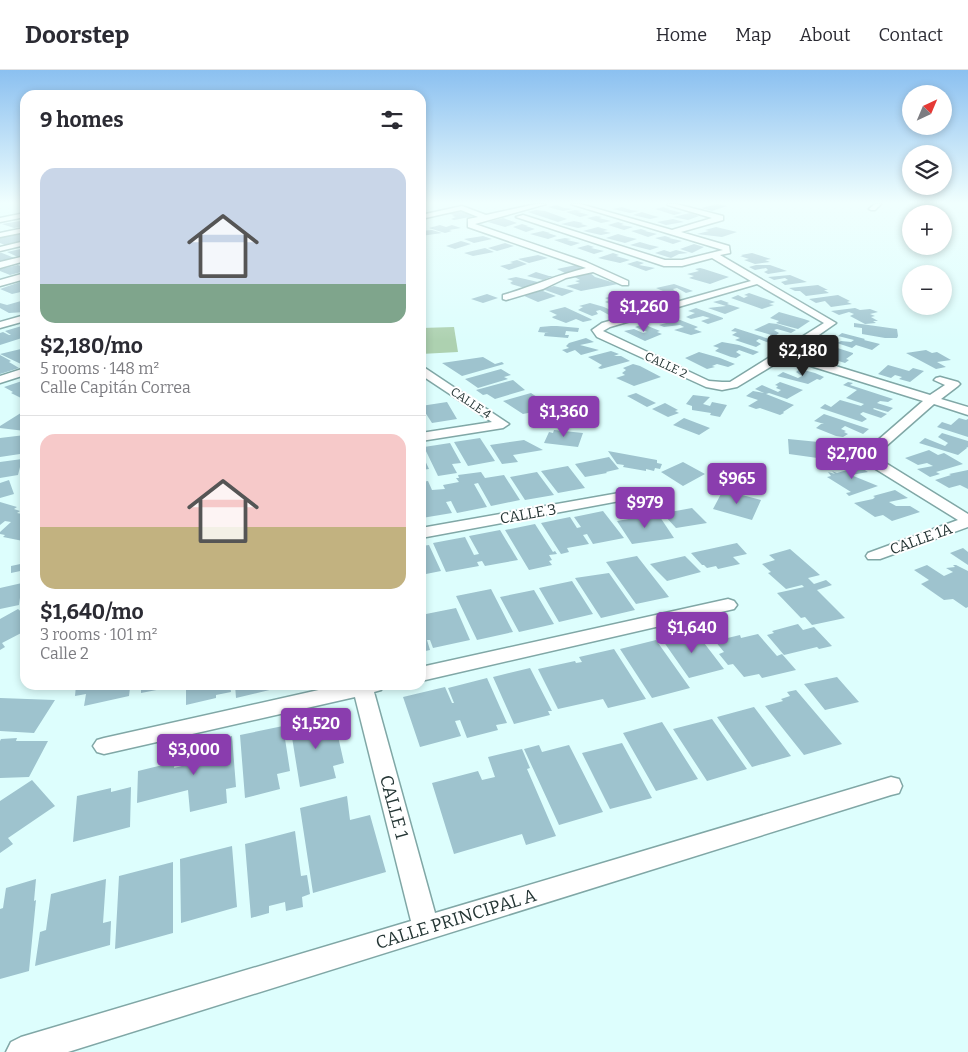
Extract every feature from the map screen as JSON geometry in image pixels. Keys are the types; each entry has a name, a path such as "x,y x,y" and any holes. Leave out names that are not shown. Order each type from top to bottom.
{"street":[{"path":"545,250 569,258 625,283"},
{"path":"623,250 664,263 682,264 727,250"},
{"path":"710,256 759,281 831,323 783,355"},
{"path":"0,265 20,259"},
{"path":"506,297 540,287 563,276 594,269"},
{"path":"0,283 20,277"},
{"name":"CALLE 2","path":"759,281 606,325 597,330 602,335 706,384 733,385 783,355"},
{"path":"0,325 20,319"},
{"path":"783,355 968,411"},
{"path":"0,380 20,373"},
{"name":"CALLE 4","path":"426,373 503,424 426,436"},
{"path":"940,380 954,384 930,401 869,454 879,465 968,521"},
{"name":"CALLE 3","path":"426,532 636,494"},
{"name":"CALLE 1A","path":"874,556 968,521"},
{"path":"426,673 728,605"},
{"path":"104,746 349,690"},
{"name":"CALLE 1","path":"367,690 426,928"},
{"name":"CALLE PRINCIPAL A","path":"21,1052 891,786"}],"green space":[{"path":"454,327 458,352 426,354 426,328"}],"building":[{"path":"20,250 20,256 18,257 7,252"},
{"path":"477,250 489,250 494,252 473,256 464,253"},
{"path":"582,250 604,251 594,254"},
{"path":"664,250 688,253 679,254 671,258 655,253"},
{"path":"682,250 698,250 692,253"},
{"path":"0,253 2,253 17,259 0,263"},
{"path":"613,253 619,255 616,256 630,260 620,263 598,258"},
{"path":"752,253 771,259 765,260 770,262 755,264 744,260 749,259 740,256"},
{"path":"538,255 548,258 529,263 518,259"},
{"path":"517,260 527,264 509,270 500,266 513,263 510,262"},
{"path":"637,261 644,263 639,265 655,268 646,271 627,264"},
{"path":"18,265 20,266 20,272 10,275 0,271 0,269"},
{"path":"576,265 584,270 567,274 557,269"},
{"path":"770,265 787,271 768,274 764,272 768,270 766,268 755,270 749,267"},
{"path":"700,268 729,277 710,284 689,278 694,276 687,274 699,271 695,269"},
{"path":"536,272 553,276 543,280 527,276"},
{"path":"589,272 595,277 618,284 581,291 566,286 580,283 575,281 580,280 573,276"},
{"path":"790,275 807,282 785,285 781,282 788,280 785,278 774,280 768,277"},
{"path":"516,277 542,283 528,289 511,284 513,281 507,279"},
{"path":"20,282 20,292 12,294 0,289"},
{"path":"674,284 693,291 686,293 677,288 673,289 676,292 670,294 656,288"},
{"path":"818,285 828,290 824,290 829,293 806,296 800,291 789,288"},
{"path":"554,286 574,291 562,296 545,290 543,291 556,296 538,302 522,295"},
{"path":"650,291 669,298 662,300 652,295 648,296 651,299 645,301 630,294"},
{"path":"749,293 775,302 769,304 774,305 762,309 731,298 738,295 744,298 748,296 744,295"},
{"path":"487,294 498,298 483,303 471,299"},
{"path":"615,295 644,305 637,307 629,304 619,308 605,302 609,300 605,298"},
{"path":"838,295 852,304 831,307 825,301 816,303 809,299"},
{"path":"721,300 740,308 725,314 708,308 726,306 713,302"},
{"path":"20,301 20,312 9,313 0,308 0,303 7,305"},
{"path":"590,303 617,313 609,315 600,310 596,311 598,314 592,316 578,310 583,307 579,306"},
{"path":"565,307 592,320 583,322 576,319 566,323 553,318 557,315 549,311"},
{"path":"696,308 723,319 708,324 701,321 710,318 703,316 691,319 686,317 695,313 688,311"},
{"path":"855,308 860,310 870,309 878,312 870,314 875,316 871,317 878,321 865,324 850,316 854,314 849,312 839,315 831,311"},
{"path":"779,312 810,321 798,329 776,323 779,321 770,318"},
{"path":"670,316 698,327 694,329 702,332 691,335 674,330 684,327 680,325 664,327 659,325 670,322 662,318"},
{"path":"769,323 796,330 791,333 777,329 774,330 779,333 775,336 754,330"},
{"path":"854,323 897,329 898,336 897,338 885,338 862,334 862,328 854,327"},
{"path":"643,324 660,331 657,332 662,334 645,341 624,331 634,329 643,333 647,332 635,327"},
{"path":"20,326 20,339 0,345 0,333 3,332 11,335 5,331"},
{"path":"540,327 579,328 578,332 566,331 565,335 569,335 568,338 544,336 545,333 549,333 538,332"},
{"path":"735,328 778,341 772,344 759,339 756,341 761,344 756,347 735,340 740,338 732,335 737,332 731,331"},
{"path":"842,333 880,344 872,350 856,345 852,348 837,343 854,340 838,336"},
{"path":"586,338 594,342 580,345 599,350 581,355 575,350 567,353 562,350 569,348 566,346 569,343"},
{"path":"722,342 739,345 759,352 753,355 739,350 736,352 741,355 736,358 731,357 715,351 719,348 713,346"},
{"path":"825,344 853,354 846,359 849,360 845,363 819,355 823,352 834,354 837,352 820,348"},
{"path":"20,349 20,364 0,354"},
{"path":"926,350 932,353 937,352 951,360 937,362 946,367 936,369 906,353"},
{"path":"611,351 619,354 614,356 621,356 630,361 601,369 598,368 602,365 588,357"},
{"path":"699,352 735,364 728,367 717,364 712,366 715,367 707,369 685,358"},
{"path":"0,355 11,361 9,362 19,368 0,374"},
{"path":"483,357 495,364 502,362 504,364 462,376 442,363"},
{"path":"633,364 661,377 634,386 616,378 625,375 622,373 626,370 623,368"},
{"path":"888,365 909,371 913,368 924,371 910,382 899,379 902,377 895,375 891,378 878,374"},
{"path":"501,369 511,375 504,377 508,379 478,388 465,379"},
{"path":"800,369 824,377 808,384 777,376 783,372 798,378 802,376 796,372"},
{"path":"513,380 525,390 495,399 487,394 483,395 476,390"},
{"path":"20,382 20,398 11,393 13,392 4,387"},
{"path":"780,382 803,390 787,399 769,393 766,394 794,405 784,413 780,415 748,406 758,400 746,396 753,391 764,393 755,389 762,385 778,392 781,390 776,388 778,386 775,385"},
{"path":"848,382 853,383 850,385 893,399 888,402 880,401 877,403 893,408 888,412 874,408 887,414 881,418 863,412 860,414 867,419 862,422 820,408 825,404 831,407 840,400 861,406 864,404 846,398 857,390 843,385"},
{"path":"531,393 549,405 534,409 538,411 523,414 503,401"},
{"path":"636,393 656,403 647,407 627,396"},
{"path":"693,395 710,397 703,404 710,406 712,402 727,405 720,417 710,415 711,413 692,410 692,406 686,404"},
{"path":"447,402 457,419 432,423 426,414 426,405"},
{"path":"665,403 678,410 675,411 679,413 668,417 652,409"},
{"path":"543,413 573,415 573,428 545,426 545,423 542,423"},
{"path":"20,414 20,430 0,428 0,426"},
{"path":"824,414 869,429 863,434 845,426 841,429 848,434 843,437 836,436 816,428 824,424 814,421"},
{"path":"684,418 710,428 699,435 673,425"},
{"path":"959,418 968,419 968,437 937,427 942,422 951,425"},
{"path":"554,430 583,433 578,447 544,443 549,432 553,433"},
{"path":"942,433 968,441 968,447 958,455 919,443 925,438 945,446 948,443 938,437"},
{"path":"20,436 20,454 0,457 0,438"},
{"path":"480,438 495,461 468,466 454,442"},
{"path":"788,439 849,445 850,451 830,449 831,452 845,455 846,462 789,454"},
{"path":"524,440 543,450 513,455 518,462 502,464 490,445"},
{"path":"450,443 461,463 452,464 457,473 438,476 426,451 426,447"},
{"path":"929,450 938,455 944,453 963,464 936,472 940,474 930,477 917,469 933,466 927,463 918,465 905,458"},
{"path":"608,451 657,460 657,463 662,464 660,469 655,468 654,471 623,467 624,465 617,464"},
{"path":"609,457 619,469 585,477 575,464"},
{"path":"20,459 18,475 0,478 0,462"},
{"path":"683,462 705,474 683,486 661,472"},
{"path":"857,465 868,472 851,475 878,486 849,496 846,493 851,492 827,477 831,476 828,472 835,474 832,471 837,473"},
{"path":"568,466 585,488 558,493 541,471"},
{"path":"968,470 968,489 960,485 949,488 935,480 951,475 949,474"},
{"path":"481,472 485,478 504,475 520,500 491,506 478,483 474,484 487,507 457,513 451,501 446,502 452,513 426,517 426,481 428,481 432,490 445,489 443,485 459,482 456,478 459,478 458,475"},
{"path":"537,472 554,495 525,500 510,477"},
{"path":"9,480 14,494 0,498 0,483"},
{"path":"895,490 908,498 889,502 896,506 910,506 920,512 892,521 883,515 875,517 854,503 873,499 875,497 873,496"},
{"path":"727,491 761,500 752,520 713,509 722,492 727,493"},
{"path":"0,502 17,507 14,509 20,511 17,513 20,514 20,540 3,537 5,535 0,534 11,522 5,521 0,525"},
{"path":"692,508 707,523 676,528 665,516 673,514 670,512"},
{"path":"603,511 624,538 593,544 587,534 583,535 589,544 567,548 569,552 561,554 541,523 570,517 577,528 581,527 574,517"},
{"path":"658,514 674,538 632,544 617,521"},
{"path":"535,524 553,552 555,551 557,554 549,555 552,560 549,561 552,565 529,570 505,530"},
{"path":"500,530 518,560 485,566 482,561 477,562 479,566 446,572 433,543 465,537 474,555 479,554 469,536"},
{"path":"737,543 747,554 733,557 740,564 718,569 716,566 707,568 691,553"},
{"path":"426,545 429,545 441,571 426,574"},
{"path":"963,548 968,552 968,565 950,553"},
{"path":"790,549 820,575 808,578 814,584 826,580 832,585 817,590 845,618 812,625 805,617 801,618 777,593 804,587 802,585 786,589 768,573 771,572 762,564 775,560 769,555"},
{"path":"637,556 669,597 636,604 606,562"},
{"path":"685,556 701,572 667,581 650,564"},
{"path":"20,564 20,571 11,573 11,566"},
{"path":"927,565 944,576 953,572 946,568 955,567 953,565 968,571 968,607 966,608 953,599 944,600 921,584 929,580 914,570"},
{"path":"609,573 635,610 601,618 575,578"},
{"path":"572,581 593,614 559,622 539,588"},
{"path":"20,583 19,605 0,609 0,588"},
{"path":"491,589 513,632 477,640 456,596"},
{"path":"534,590 554,624 519,632 500,597"},
{"path":"456,608 470,640 433,648 430,640 427,640 430,650 426,651 426,614"},
{"path":"18,609 20,611 20,634 2,643 5,647 0,650 0,619"},
{"path":"798,624 803,630 814,627 832,646 819,649 817,647 784,655 767,635 774,633 772,631"},
{"path":"695,631 724,669 689,678 661,638"},
{"path":"758,634 777,656 782,654 796,670 762,678 759,674 744,677 733,664 728,665 719,654 724,652 715,641 740,635 741,638"},
{"path":"656,640 690,688 652,698 620,649"},
{"path":"614,649 646,699 608,708 603,699 558,709 538,669 575,661 576,663 582,662 579,657"},
{"path":"530,668 552,711 548,711 550,715 514,724 493,677"},
{"path":"837,677 859,702 825,710 804,684"},
{"path":"487,678 507,723 496,725 498,730 467,738 460,720 455,721 461,736 420,747 403,697 445,687 452,703 454,703 448,688"},
{"path":"76,690 130,690 129,696 84,706 86,694 75,696"},
{"path":"141,690 156,690 141,693"},
{"path":"186,690 231,690 231,692 216,695 216,698 186,705"},
{"path":"235,690 269,690 236,698"},
{"path":"796,690 842,744 804,755 765,706 783,701 781,699 790,696 787,692"},
{"path":"0,698 55,700 34,733 0,731"},
{"path":"754,707 791,756 752,767 717,717"},
{"path":"333,714 344,763 333,766 336,778 300,787 290,725"},
{"path":"712,719 747,769 707,781 673,729"},
{"path":"662,722 698,779 656,791 623,733"},
{"path":"283,726 290,771 277,774 280,789 245,798 240,735"},
{"path":"232,736 236,787 226,789 227,803 190,812 188,790 137,803 138,771 175,762 174,768 186,765 186,747"},
{"path":"17,738 16,741 48,741 29,777 0,778 0,741 1,739"},
{"path":"622,743 652,798 610,809 582,753"},
{"path":"539,745 542,752 569,745 603,812 559,825 524,749"},
{"path":"522,749 530,768 527,769 556,836 526,845 522,834 454,854 432,783 478,771 482,780 495,777 488,757"},
{"path":"32,780 55,806 8,838 13,844 0,853 0,801"},
{"path":"131,787 130,827 73,842 77,796 111,788 111,792"},
{"path":"347,796 350,820 370,815 386,872 313,893 300,808"},
{"path":"295,831 301,876 307,875 310,894 302,897 303,907 286,911 285,902 269,906 269,913 251,918 245,844"},
{"path":"232,846 237,907 181,923 180,859"},
{"path":"173,862 173,933 115,949 119,876"},
{"path":"36,879 34,901 36,900 29,971 0,979 0,909 3,908 6,888"},
{"path":"106,879 103,923 111,921 110,945 35,966 40,932 46,930 51,894"}]}
